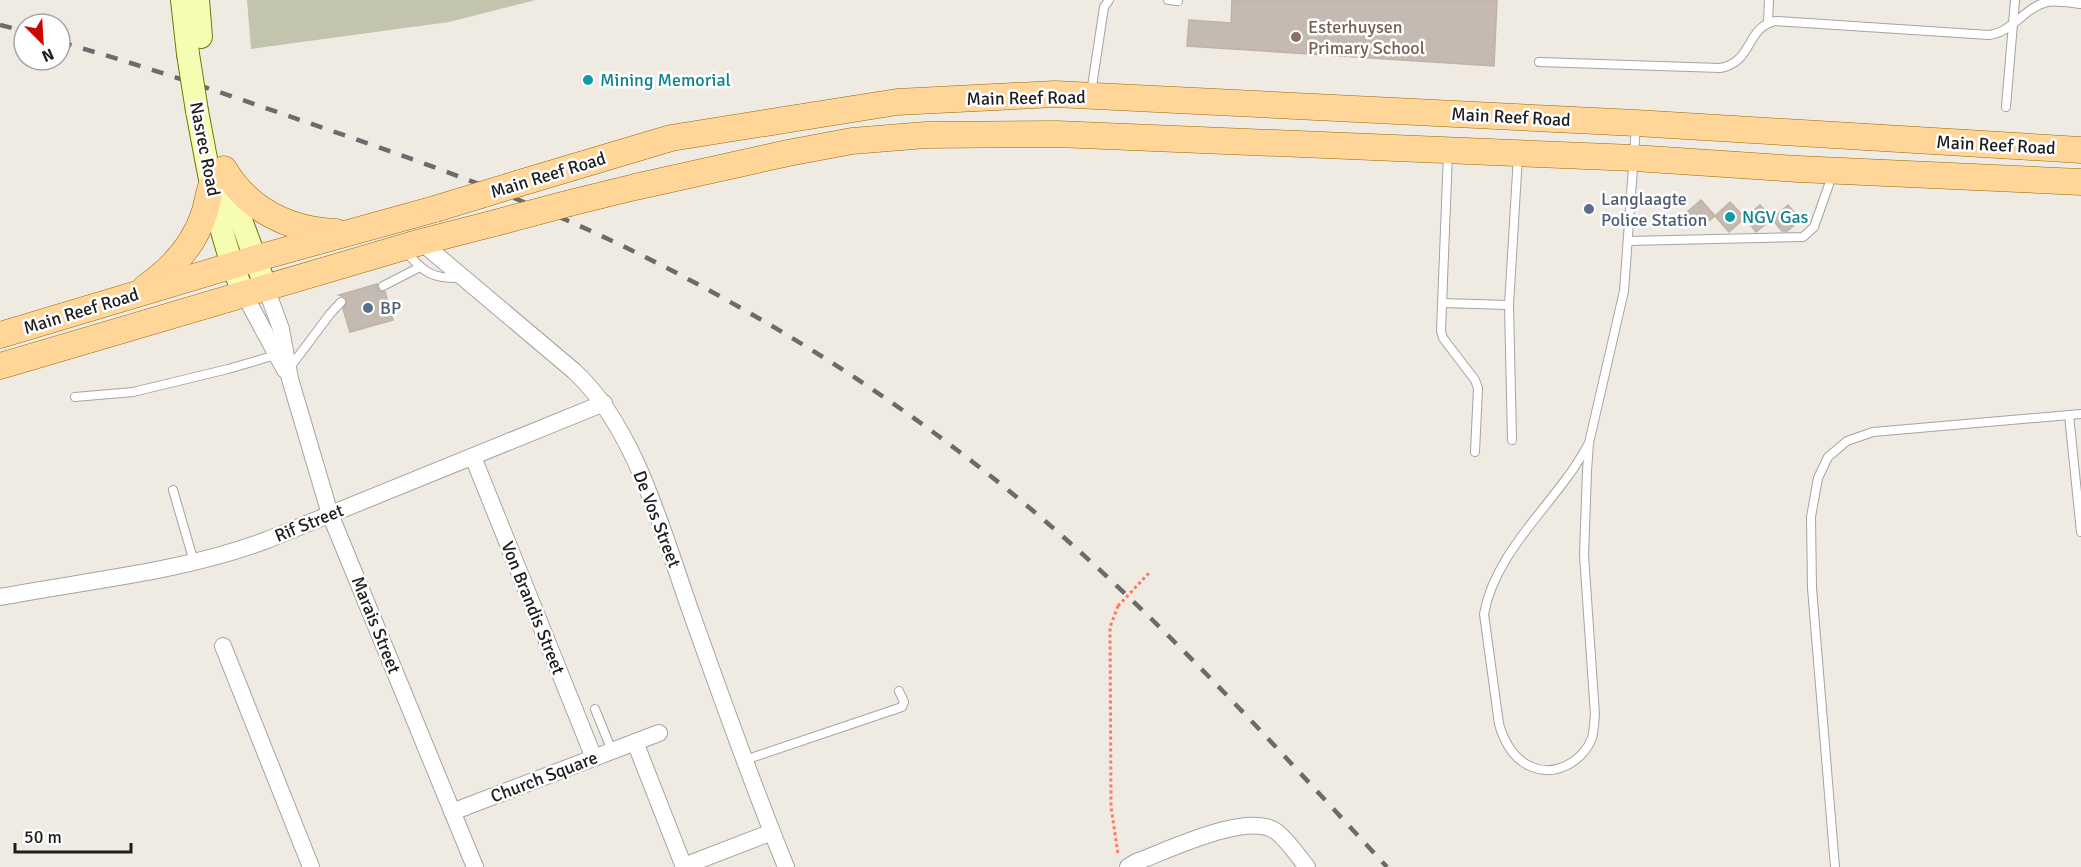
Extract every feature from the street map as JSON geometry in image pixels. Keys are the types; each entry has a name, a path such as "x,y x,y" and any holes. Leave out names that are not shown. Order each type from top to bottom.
{"main road":[{"name":"Nasrec Road","path":"182,0 195,54 217,178 230,190 243,263 255,291"},
{"name":"Nasrec Road","path":"195,54 198,0"},
{"name":"Main Reef Road","path":"0,335 671,138 897,102 1055,94 1636,123 2081,150"},
{"path":"1429,113 1438,150"},
{"path":"1513,117 1514,153"},
{"name":"Main Reef Road","path":"0,366 255,291 414,252 495,223 570,203 852,141 926,135 1057,134 1634,158 2081,182"},
{"path":"133,296 163,275 184,252 203,215 217,178 231,180 247,198 276,219 311,229 352,233"}],"street":[{"name":"De Vos Street","path":"414,252 463,278 574,371 604,404 620,430 641,475 786,867"},
{"name":"Marais Street","path":"255,291 276,355 288,373"},
{"name":"Marais Street","path":"255,291 281,329 288,373 330,514 475,867"},
{"name":"Rif Street","path":"0,597 194,563 247,547 604,404"},
{"name":"Von Brandis Street","path":"473,457 594,758"},
{"path":"223,646 312,867"},
{"name":"Church Square","path":"452,812 659,733"},
{"path":"634,742 684,866 772,832"},
{"path":"1128,862 1239,825 1262,825 1277,831 1307,867"}],"lane":[{"path":"1091,96 1104,7 1109,0"},
{"path":"1768,22 1769,0"},
{"path":"2006,107 2015,0"},
{"path":"1539,62 1726,67 1740,59 1756,33 1768,22 1983,35 2000,33 2033,8 2048,1 2081,4"},
{"path":"1589,443 1568,477 1522,537 1497,575 1487,596 1485,614 1498,724 1502,736 1517,757 1531,767 1560,768 1574,761 1585,751 1593,736 1594,714 1584,555 1589,443 1624,291 1636,123"},
{"path":"1438,150 1441,331 1443,338 1475,380 1478,388 1475,452"},
{"path":"1512,440 1509,305 1514,153"},
{"path":"1628,241 1803,237 1814,227 1834,170"},
{"path":"383,286 414,252 436,277 463,278"},
{"path":"288,373 330,314 341,303"},
{"path":"1442,303 1509,305"},
{"path":"75,397 133,392 276,355"},
{"path":"1835,867 1812,588 1811,517 1818,478 1828,457 1847,441 1873,432 2081,414"},
{"path":"2069,415 2081,532"},
{"path":"173,490 194,563"},
{"path":"745,760 902,707 904,702 899,691"},
{"path":"595,709 612,751"}],"path":[{"path":"1128,862 1112,807 1110,627 1118,606 1149,573"}],"shaded area":[{"path":"247,0 536,0 449,22 251,49"}],"building":[{"name":"Esterhuysen Primary School","path":"1232,0 1497,0 1494,66 1187,46 1189,20 1231,23"},
{"name":"NGV Gas","path":"1701,200 1715,216 1700,228 1686,213"},
{"name":"NGV Gas","path":"1730,202 1745,218 1729,232 1715,216"},
{"name":"NGV Gas","path":"1760,205 1772,219 1756,232 1745,218"},
{"name":"NGV Gas","path":"1788,205 1801,220 1787,231 1782,231 1772,219"},
{"path":"377,284 379,291 385,292 393,320 350,332 343,309 347,301 345,297 339,295"}],"railway":[{"path":"0,25 12,28"},
{"path":"72,46 243,100 510,196 631,250 716,294 799,342 879,394 957,450 1073,546 1128,596 1234,702 1387,867"}],"place":[{"name":"Esterhuysen Primary School","path":"1296,37"},
{"name":"Mining Memorial","path":"588,80"},
{"name":"Langlaagte Police Station","path":"1589,209"},
{"name":"NGV Gas","path":"1730,217"},
{"name":"BP","path":"368,308"}]}
